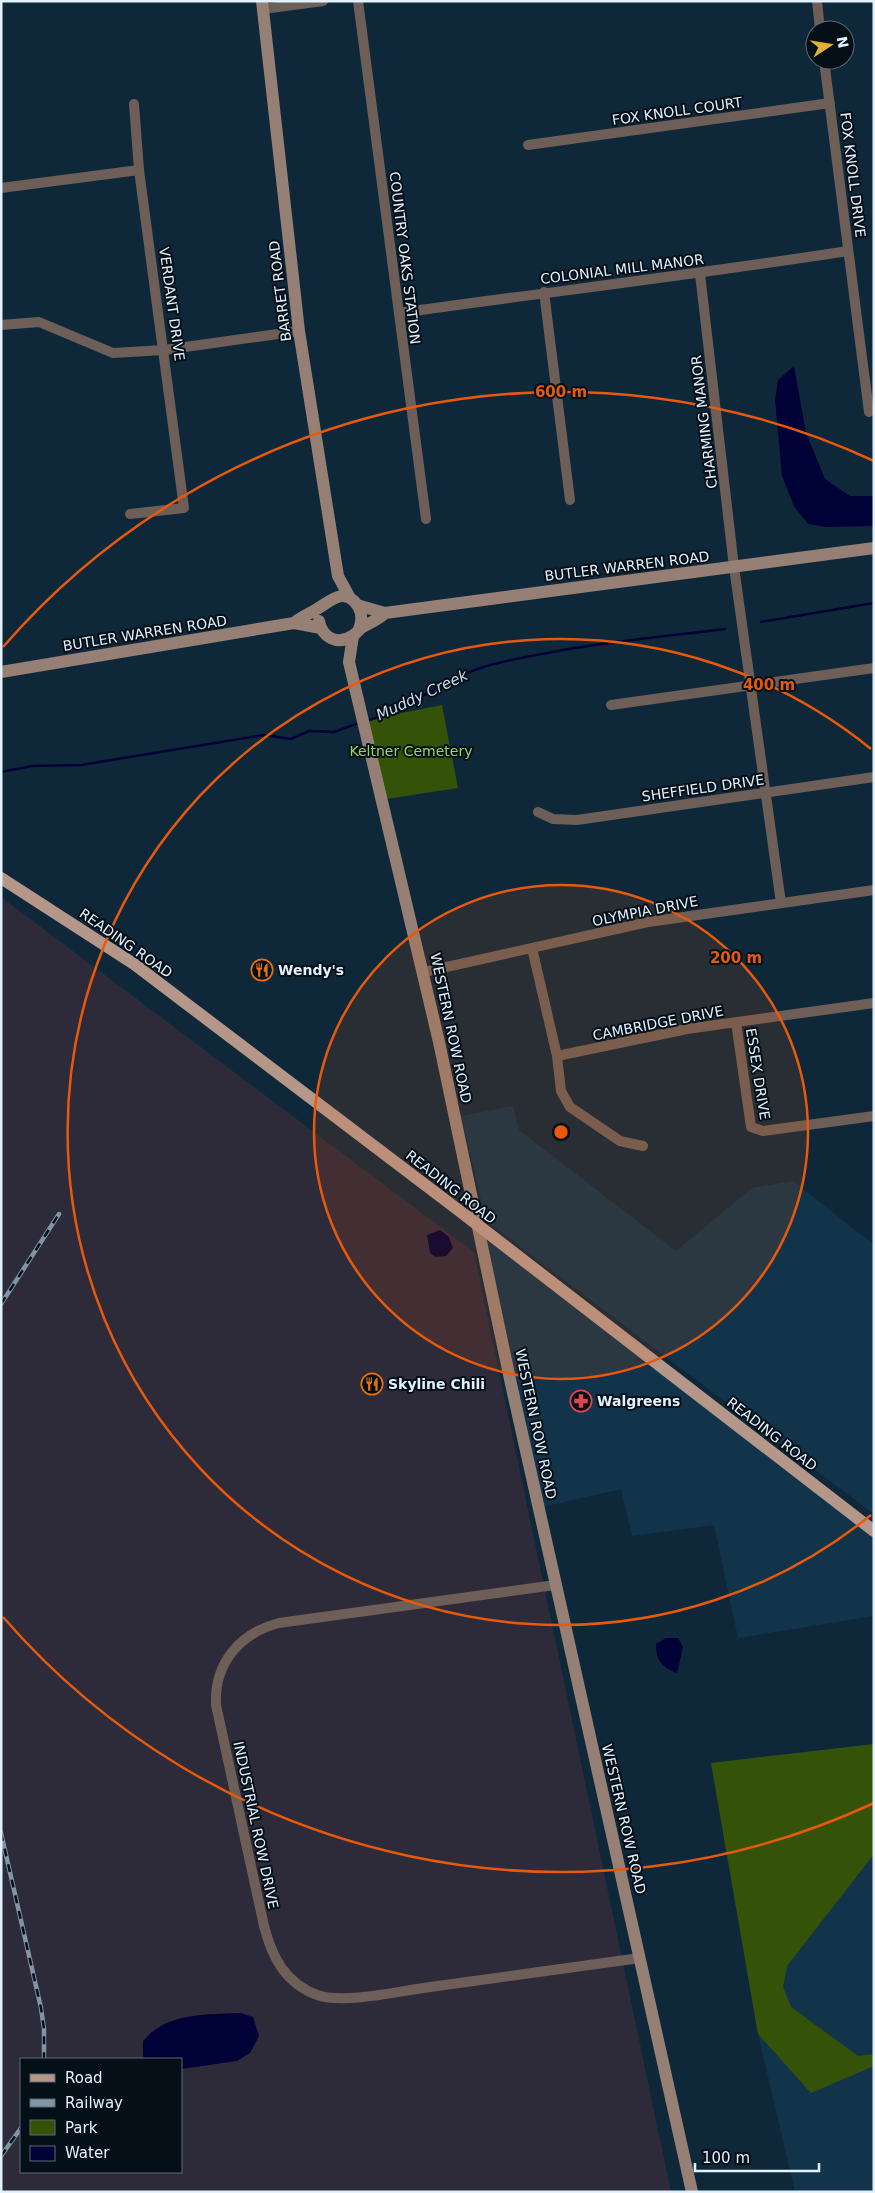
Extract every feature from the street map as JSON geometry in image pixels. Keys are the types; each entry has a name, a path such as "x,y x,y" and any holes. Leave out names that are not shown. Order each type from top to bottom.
{"main road":[{"name":"READING ROAD","path":"1,878 134,964 874,1531"}],"street":[{"path":"263,5 323,1"},
{"name":"COUNTRY OAKS STATION","path":"358,1 426,519"},
{"path":"817,1 819,20"},
{"name":"BARRET ROAD","path":"263,5 300,330 338,576 353,602"},
{"name":"FOX KNOLL DRIVE","path":"825,70 869,412"},
{"name":"FOX KNOLL COURT","path":"528,145 830,103"},
{"name":"VERDANT DRIVE","path":"130,514 184,508 139,170 134,104"},
{"path":"1,188 139,170"},
{"name":"COLONIAL MILL MANOR","path":"399,313 544,292 700,274 848,251"},
{"name":"CHARMING MANOR","path":"700,274 734,567 781,902"},
{"path":"544,292 570,500"},
{"path":"1,325 39,322 113,352 164,350 300,330"},
{"name":"BUTLER WARREN ROAD","path":"333,640 343,640 385,613 471,600 874,548"},
{"path":"333,640 321,628 318,618 338,576"},
{"name":"BUTLER WARREN ROAD","path":"294,623 339,596 385,613"},
{"path":"353,602 361,614 356,633"},
{"name":"BUTLER WARREN ROAD","path":"1,672 294,623 321,628"},
{"name":"WESTERN ROW ROAD","path":"349,662 356,633"},
{"name":"WESTERN ROW ROAD","path":"333,640 349,662 424,972 555,1585 692,2192"},
{"path":"610,705 874,668"},
{"name":"SHEFFIELD DRIVE","path":"538,812 553,820 577,820 874,777"},
{"name":"OLYMPIA DRIVE","path":"424,972 648,922 874,890"},
{"path":"532,948 558,1056 562,1091 570,1107 620,1141 643,1146"},
{"name":"CAMBRIDGE DRIVE","path":"558,1056 644,1037 874,1003"},
{"name":"ESSEX DRIVE","path":"736,1022 752,1127 763,1131 874,1116"},
{"name":"INDUSTRIAL ROW DRIVE","path":"555,1585 279,1623 252,1634 230,1654 218,1675 216,1704 264,1926 273,1955 283,1970 300,1986 328,1997 377,1995 640,1958"}],"shaded area":[{"path":"1,897 474,1252 671,2192 1,2192"},
{"path":"513,1106 519,1130 676,1251 752,1188 793,1181 874,1245 874,1514 486,1221 461,1116"},
{"path":"479,1227 874,1531 874,1616 738,1638 714,1525 632,1536 621,1489 538,1508"},
{"path":"874,1744 874,2192 795,2192 758,2034 711,1763"}],"green space":[{"name":"Keltner Cemetery","path":"442,705 458,788 386,799 362,721"},
{"path":"874,1744 874,1854 787,1966 783,1987 791,2007 858,2056 874,2054 874,2066 811,2093 758,2034 711,1763"}],"water":[{"path":"794,366 806,433 825,479 850,496 874,496 874,526 826,527 808,524 794,506 782,476 775,400 778,380"},
{"path":"440,1230 449,1237 453,1248 446,1256 436,1257 430,1253 427,1235"},
{"path":"666,1638 678,1638 683,1647 677,1673 667,1668 658,1659 656,1644"},
{"path":"241,2013 253,2017 259,2036 250,2053 237,2061 182,2069 182,2058 144,2058 143,2056 143,2041 154,2031 177,2019 210,2014"}],"waterway":[{"name":"Muddy Creek","path":"761,622 874,603"},
{"name":"Muddy Creek","path":"366,721 396,710 465,674 499,663 599,644 725,629"},
{"name":"Muddy Creek","path":"1,772 32,766 81,765 264,735 291,739 309,731 334,732 359,723"}],"railway":[{"path":"1,1304 59,1214"},
{"path":"1,1833 41,2008 44,2029 44,2058"},
{"path":"1,2156 20,2129"}],"place":[{"name":"Wendy's","path":"262,970"},
{"name":"Skyline Chili","path":"372,1384"},
{"name":"Walgreens","path":"581,1401"}]}
